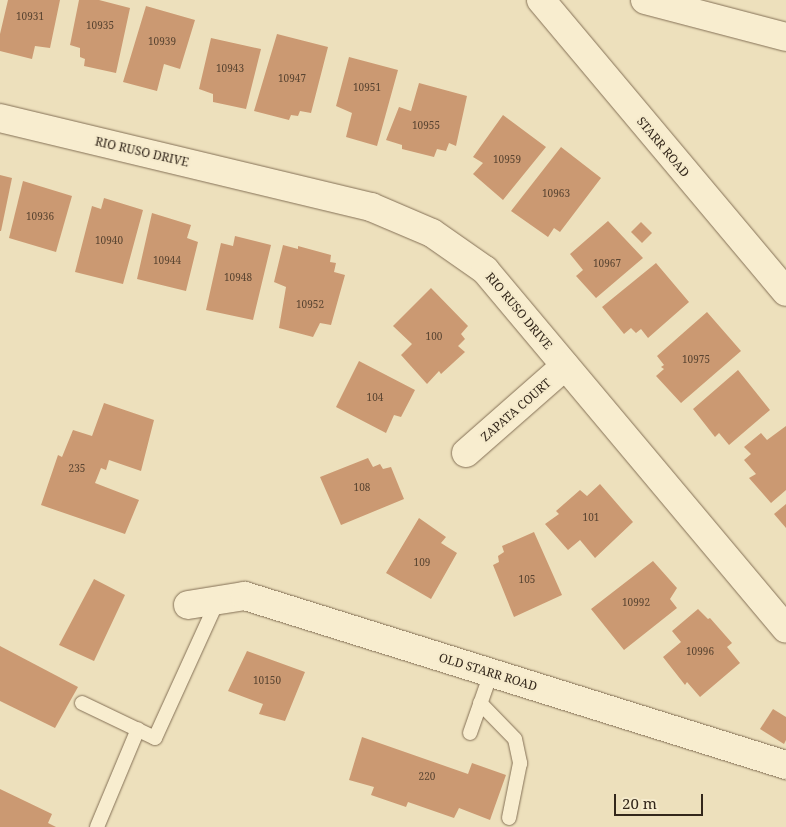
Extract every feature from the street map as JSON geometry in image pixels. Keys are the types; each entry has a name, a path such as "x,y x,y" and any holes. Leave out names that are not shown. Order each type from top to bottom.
{"street":[{"name":"STARR ROAD","path":"541,0 786,292"},
{"path":"645,0 786,37"},
{"name":"RIO RUSO DRIVE","path":"0,118 371,207 432,233 485,270 786,629"},
{"name":"ZAPATA COURT","path":"466,453 565,366"},
{"name":"OLD STARR ROAD","path":"188,605 245,596 786,765"}],"lane":[{"path":"82,703 155,738 218,600"},
{"path":"470,733 491,673"},
{"path":"480,703 515,739 520,763 509,818"},
{"path":"97,827 138,729"}],"building":[{"path":"8,0 60,0 50,48 35,46 32,59 0,51 0,34"},
{"path":"79,0 99,0 130,8 116,73 84,66 85,59 80,57 80,48 70,45"},
{"path":"146,6 195,20 180,69 164,64 157,91 123,82"},
{"path":"277,34 328,47 311,113 300,111 298,116 291,115 289,120 254,111"},
{"path":"211,38 261,49 246,109 213,102 213,94 199,89"},
{"path":"349,57 398,70 377,146 346,137 352,113 336,106"},
{"path":"419,83 467,96 456,146 449,143 446,151 437,149 434,157 402,149 402,145 386,140 399,107 411,111"},
{"path":"503,115 546,147 503,200 473,174 483,163 473,157"},
{"path":"561,147 601,178 560,232 554,228 548,237 511,211"},
{"path":"0,175 12,178 1,231 0,231"},
{"path":"23,181 72,196 56,252 9,238"},
{"path":"104,198 143,210 123,284 75,272 92,206 101,209"},
{"path":"152,213 191,225 187,238 198,242 186,291 137,279"},
{"path":"608,221 643,258 596,298 576,276 583,270 570,254"},
{"path":"641,222 652,233 642,243 631,232"},
{"path":"235,236 271,245 253,320 206,310 221,243 233,246"},
{"path":"283,245 298,249 298,246 331,255 330,262 336,263 334,272 345,275 331,325 320,323 313,337 279,328 286,287 274,282"},
{"path":"656,263 689,302 648,338 641,329 636,333 631,328 624,334 602,307"},
{"path":"431,288 468,326 461,334 465,339 458,346 465,352 441,374 439,371 427,384 401,355 412,344 393,326"},
{"path":"707,312 741,351 681,403 656,376 664,369 661,367 664,365 657,356"},
{"path":"359,361 415,390 401,417 394,415 386,433 336,407"},
{"path":"738,370 770,410 729,445 719,433 715,437 693,409"},
{"path":"104,403 154,420 141,471 109,460 106,470 101,468 95,483 139,500 125,534 41,505 58,455 62,457 73,430 92,436"},
{"path":"786,426 786,490 771,503 749,478 756,474 744,460 751,454 744,447 761,433 767,440"},
{"path":"368,458 373,467 380,464 383,469 391,467 404,499 341,525 320,477"},
{"path":"600,484 633,522 595,558 580,540 568,550 545,524 559,514 556,511 580,490 587,496"},
{"path":"786,504 786,528 774,514"},
{"path":"419,518 446,537 441,543 457,553 431,599 386,573"},
{"path":"534,532 562,595 514,617 493,565 499,562 498,556 504,552 502,546"},
{"path":"653,561 677,588 670,599 677,608 624,650 591,609"},
{"path":"94,579 125,595 94,661 59,645"},
{"path":"698,609 708,619 710,618 732,643 727,647 740,663 700,697 687,682 685,685 663,657 681,642 672,631"},
{"path":"0,646 78,687 55,728 0,701"},
{"path":"247,651 305,672 285,721 259,714 263,704 228,691"},
{"path":"773,709 786,717 786,740 784,744 760,729"},
{"path":"362,737 468,774 472,763 506,775 490,820 459,808 454,818 408,802 406,807 371,795 374,787 349,780"},
{"path":"0,789 52,814 48,823 56,827 0,827"}]}
